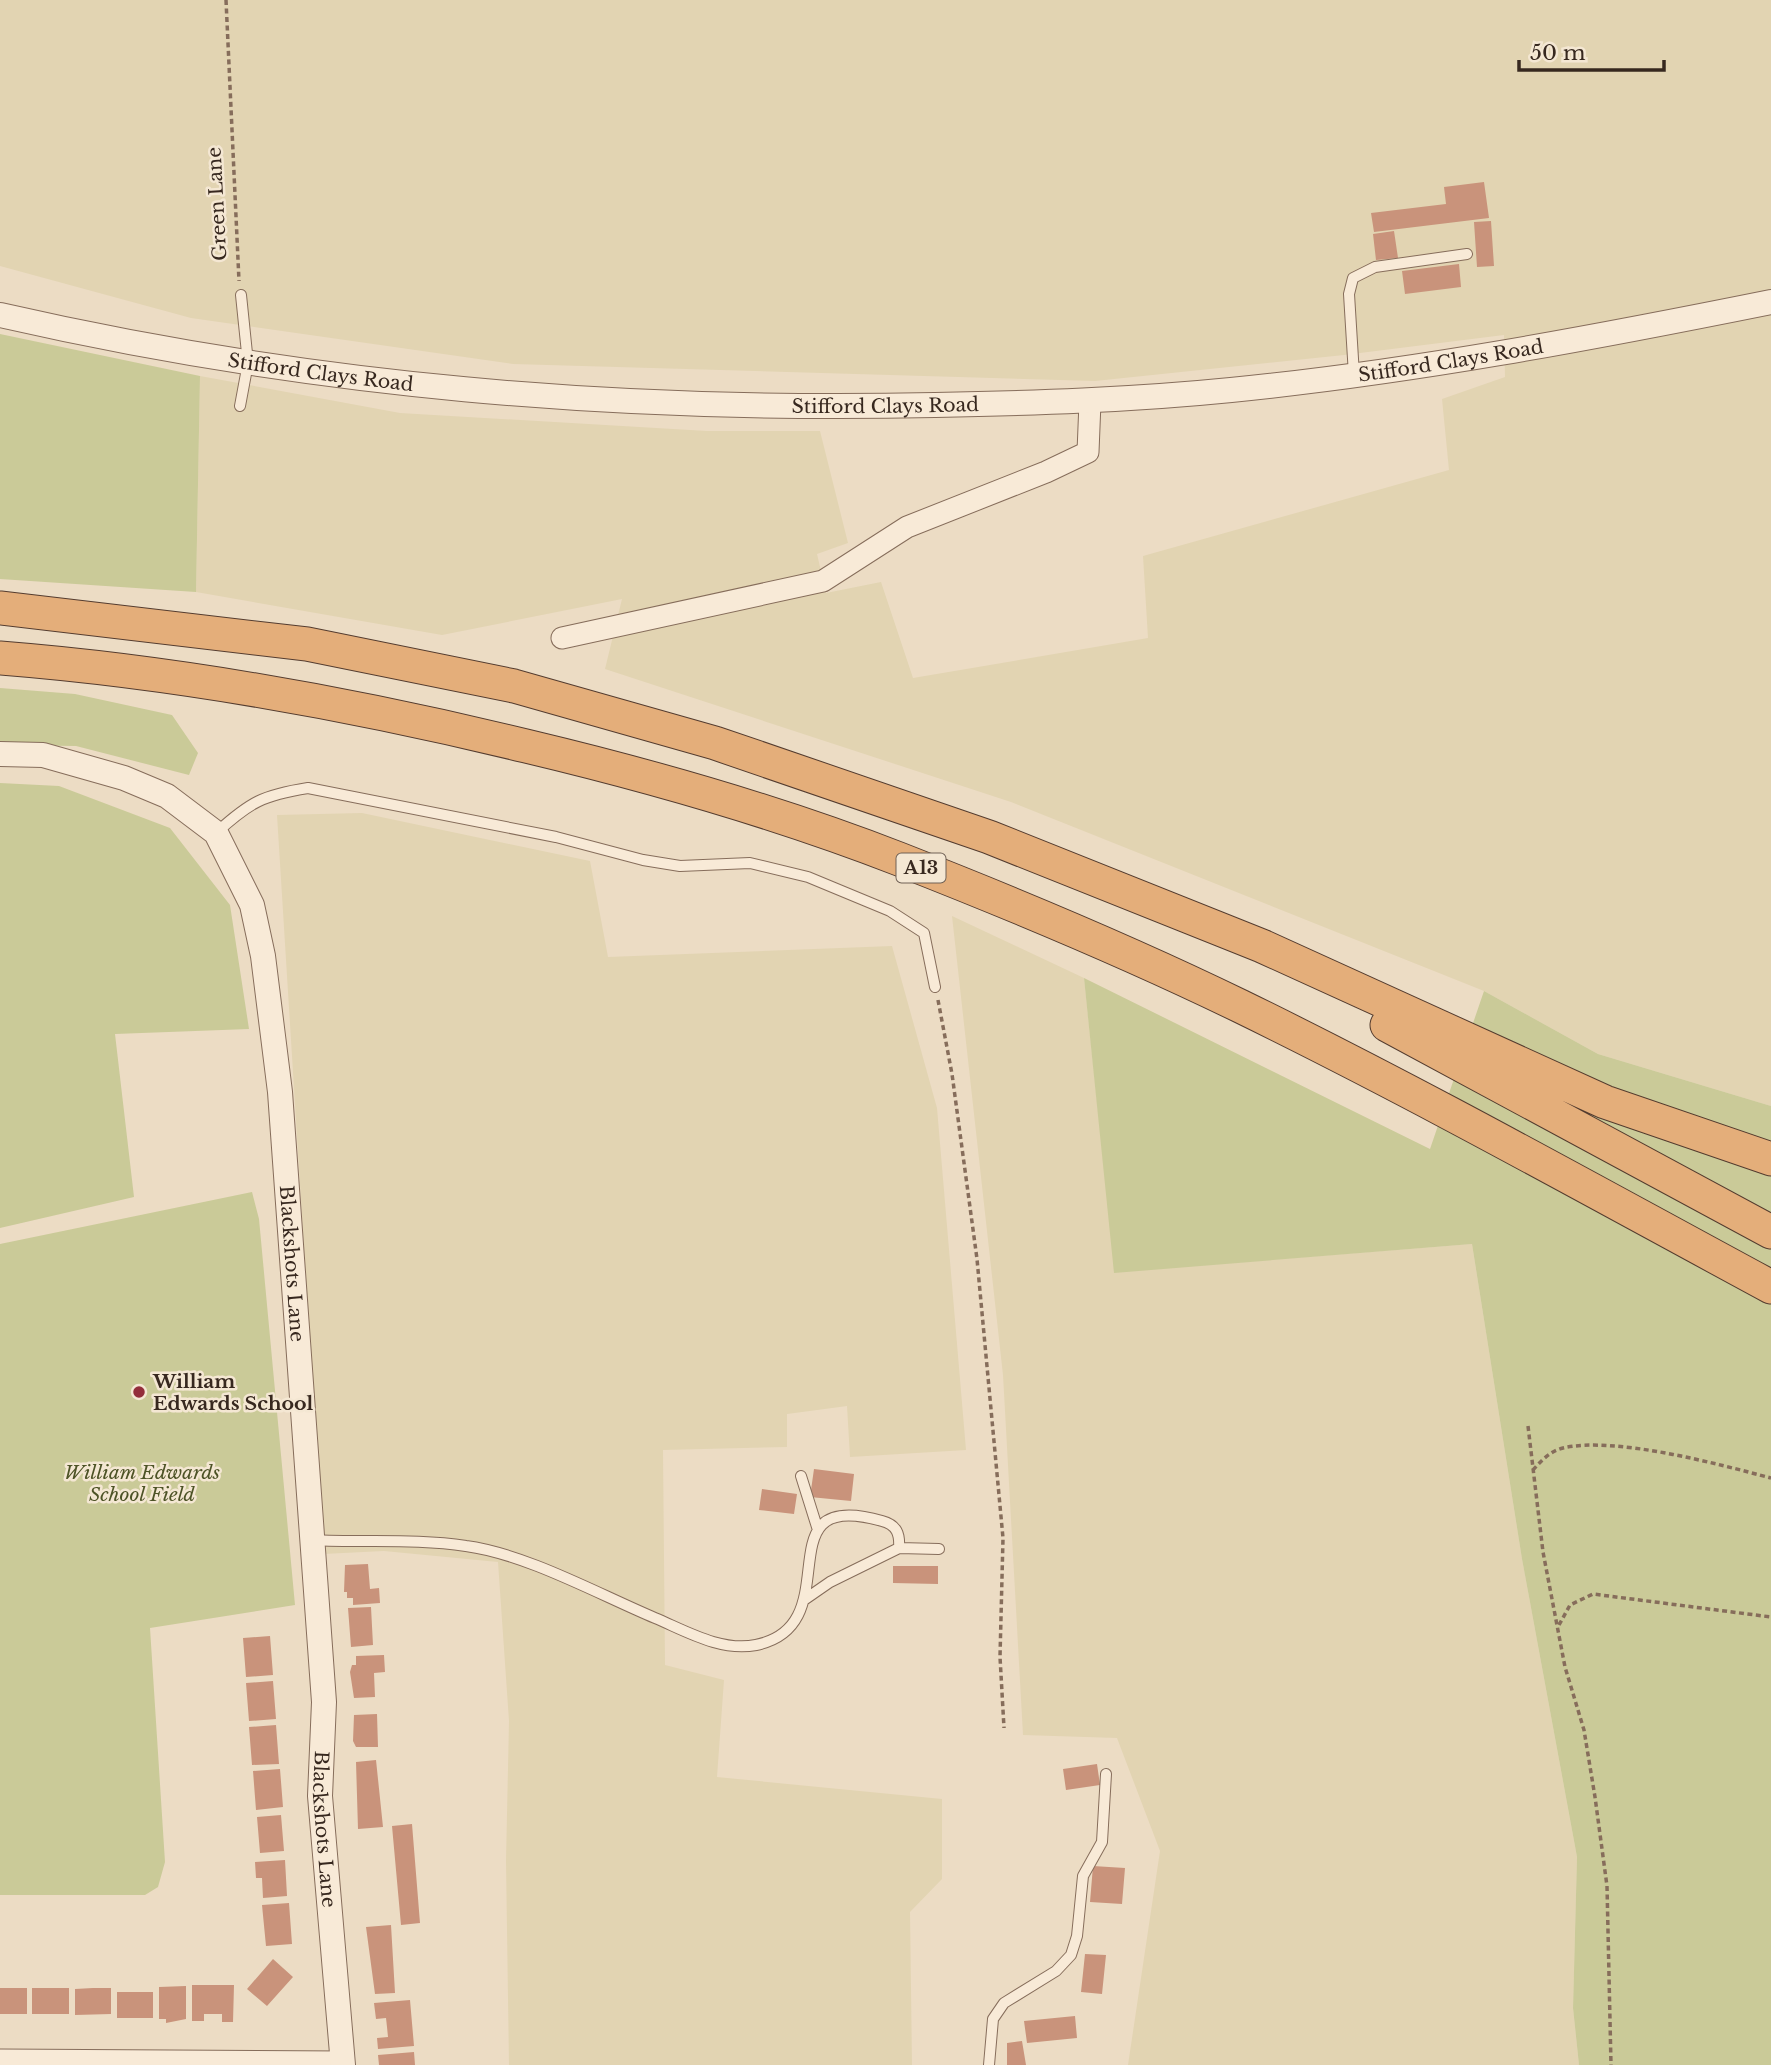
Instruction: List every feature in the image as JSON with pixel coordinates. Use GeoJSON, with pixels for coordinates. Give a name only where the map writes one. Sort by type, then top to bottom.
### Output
{"type":"FeatureCollection","features":[{"type":"Feature","properties":{"kind":"highway"},"geometry":{"type":"LineString","coordinates":[[0,608],[307,644],[514,686],[715,743],[912,809],[1048,861],[1275,951],[1605,1102],[1771,1159]]}},
{"type":"Feature","properties":{"kind":"highway","name":"A13"},"geometry":{"type":"LineString","coordinates":[[0,658],[263,691],[382,712],[600,764],[700,792],[895,857],[1138,959],[1237,1005],[1771,1287]]}},
{"type":"Feature","properties":{"kind":"highway"},"geometry":{"type":"LineString","coordinates":[[1048,861],[1383,1022],[1771,1232]]}},
{"type":"Feature","properties":{"kind":"street","name":"Stifford Clays Road"},"geometry":{"type":"LineString","coordinates":[[0,315],[95,337],[248,363],[415,386],[640,404],[827,408],[1090,402],[1233,390],[1415,367],[1771,302]]}},
{"type":"Feature","properties":{"kind":"street"},"geometry":{"type":"LineString","coordinates":[[562,638],[823,581],[907,527],[1046,472],[1088,452],[1090,402]]}},
{"type":"Feature","properties":{"kind":"street","name":"Blackshots Lane"},"geometry":{"type":"LineString","coordinates":[[0,754],[43,755],[124,778],[167,796],[216,833],[252,905],[263,956],[281,1105],[324,1702],[320,1796],[343,2063]]}},
{"type":"Feature","properties":{"kind":"street"},"geometry":{"type":"LineString","coordinates":[[0,2060],[37,2063],[343,2063]]}},
{"type":"Feature","properties":{"kind":"lane"},"geometry":{"type":"LineString","coordinates":[[1354,375],[1349,294],[1353,278],[1376,267],[1467,254]]}},
{"type":"Feature","properties":{"kind":"lane"},"geometry":{"type":"LineString","coordinates":[[240,406],[248,363],[241,295]]}},
{"type":"Feature","properties":{"kind":"lane"},"geometry":{"type":"LineString","coordinates":[[216,833],[240,811],[268,794],[308,788],[556,837],[643,860],[680,866],[750,863],[808,877],[901,918],[924,933],[935,987]]}},
{"type":"Feature","properties":{"kind":"lane"},"geometry":{"type":"LineString","coordinates":[[311,1540],[411,1540],[469,1546],[516,1559],[727,1646],[745,1647],[771,1640],[792,1623],[804,1600],[817,1527],[801,1476]]}},
{"type":"Feature","properties":{"kind":"lane"},"geometry":{"type":"LineString","coordinates":[[817,1527],[835,1515],[884,1521],[895,1527],[900,1536],[899,1549]]}},
{"type":"Feature","properties":{"kind":"lane"},"geometry":{"type":"LineString","coordinates":[[804,1600],[830,1582],[899,1549],[939,1549]]}},
{"type":"Feature","properties":{"kind":"lane"},"geometry":{"type":"LineString","coordinates":[[989,2065],[993,2020],[1004,2003],[1056,1971],[1071,1955],[1077,1936],[1083,1876],[1102,1842],[1106,1774]]}},
{"type":"Feature","properties":{"kind":"path","name":"Green Lane"},"geometry":{"type":"LineString","coordinates":[[226,0],[241,295]]}},
{"type":"Feature","properties":{"kind":"path"},"geometry":{"type":"LineString","coordinates":[[935,987],[952,1074],[976,1259],[1003,1538],[1000,1657],[1004,1728]]}},
{"type":"Feature","properties":{"kind":"path"},"geometry":{"type":"LineString","coordinates":[[1528,1426],[1543,1552],[1565,1667],[1584,1730],[1606,1886],[1611,2065]]}},
{"type":"Feature","properties":{"kind":"path"},"geometry":{"type":"LineString","coordinates":[[1533,1470],[1546,1456],[1562,1448],[1601,1447],[1656,1452],[1771,1478]]}},
{"type":"Feature","properties":{"kind":"path"},"geometry":{"type":"LineString","coordinates":[[1558,1627],[1570,1605],[1580,1597],[1593,1594],[1771,1616]]}},
{"type":"Feature","properties":{"kind":"shaded area"},"geometry":{"type":"Polygon","coordinates":[[[0,0],[1771,0],[1771,1106],[1598,1054],[1484,991],[1011,802],[605,669],[622,599],[442,635],[196,592],[200,376],[400,413],[707,431],[820,431],[848,543],[817,554],[826,593],[881,582],[913,678],[1148,638],[1143,556],[1449,470],[1442,399],[1505,377],[1504,335],[1095,381],[513,364],[191,318],[0,266],[0,0]]]}},
{"type":"Feature","properties":{"kind":"shaded area"},"geometry":{"type":"Polygon","coordinates":[[[362,813],[590,861],[608,957],[892,946],[937,1108],[966,1450],[850,1457],[847,1406],[787,1414],[787,1447],[663,1450],[665,1665],[724,1680],[717,1777],[942,1799],[942,1879],[910,1912],[912,2065],[509,2065],[506,1861],[509,1721],[498,1562],[384,1551],[323,1554],[277,815],[362,813]]]}},
{"type":"Feature","properties":{"kind":"shaded area"},"geometry":{"type":"Polygon","coordinates":[[[952,916],[1084,978],[1115,1272],[1472,1244],[1522,1559],[1577,1857],[1573,2008],[1579,2065],[1128,2065],[1160,1851],[1117,1738],[1023,1735],[1003,1375],[952,916]]]}},
{"type":"Feature","properties":{"kind":"green space"},"geometry":{"type":"Polygon","coordinates":[[[0,334],[200,376],[196,592],[0,579],[0,334]]]}},
{"type":"Feature","properties":{"kind":"green space"},"geometry":{"type":"Polygon","coordinates":[[[0,688],[75,694],[172,715],[198,753],[189,775],[76,746],[0,745],[0,688]]]}},
{"type":"Feature","properties":{"kind":"green space"},"geometry":{"type":"Polygon","coordinates":[[[0,783],[59,786],[170,828],[230,905],[249,1029],[115,1034],[134,1197],[0,1228],[0,783]]]}},
{"type":"Feature","properties":{"kind":"green space"},"geometry":{"type":"Polygon","coordinates":[[[1084,978],[1430,1149],[1484,991],[1598,1054],[1771,1106],[1771,2065],[1579,2065],[1573,2008],[1577,1857],[1522,1559],[1472,1244],[1114,1273],[1084,978]]]}},
{"type":"Feature","properties":{"kind":"green space","name":"William Edwards School Field"},"geometry":{"type":"Polygon","coordinates":[[[252,1192],[259,1219],[295,1605],[150,1628],[165,1862],[158,1887],[145,1895],[0,1895],[0,1244],[252,1192]]]}},
{"type":"Feature","properties":{"kind":"building"},"geometry":{"type":"Polygon","coordinates":[[[1484,182],[1489,218],[1374,232],[1371,213],[1446,204],[1444,187],[1484,182]]]}},
{"type":"Feature","properties":{"kind":"building"},"geometry":{"type":"Polygon","coordinates":[[[1491,221],[1494,266],[1477,267],[1474,222],[1491,221]]]}},
{"type":"Feature","properties":{"kind":"building"},"geometry":{"type":"Polygon","coordinates":[[[1394,231],[1398,258],[1376,260],[1373,234],[1394,231]]]}},
{"type":"Feature","properties":{"kind":"building"},"geometry":{"type":"Polygon","coordinates":[[[1459,264],[1461,287],[1405,294],[1402,271],[1459,264]]]}},
{"type":"Feature","properties":{"kind":"building"},"geometry":{"type":"Polygon","coordinates":[[[814,1469],[854,1474],[851,1501],[810,1497],[814,1469]]]}},
{"type":"Feature","properties":{"kind":"building"},"geometry":{"type":"Polygon","coordinates":[[[762,1489],[797,1494],[794,1514],[759,1510],[762,1489]]]}},
{"type":"Feature","properties":{"kind":"building"},"geometry":{"type":"Polygon","coordinates":[[[368,1564],[370,1589],[379,1588],[380,1603],[353,1605],[353,1598],[347,1598],[347,1592],[344,1592],[345,1565],[368,1564]]]}},
{"type":"Feature","properties":{"kind":"building"},"geometry":{"type":"Polygon","coordinates":[[[893,1566],[938,1566],[938,1584],[893,1583],[893,1566]]]}},
{"type":"Feature","properties":{"kind":"building"},"geometry":{"type":"Polygon","coordinates":[[[371,1607],[373,1645],[351,1647],[348,1608],[371,1607]]]}},
{"type":"Feature","properties":{"kind":"building"},"geometry":{"type":"Polygon","coordinates":[[[270,1636],[273,1675],[246,1677],[243,1638],[270,1636]]]}},
{"type":"Feature","properties":{"kind":"building"},"geometry":{"type":"Polygon","coordinates":[[[384,1655],[385,1672],[374,1673],[375,1697],[354,1698],[350,1672],[352,1665],[356,1665],[356,1656],[384,1655]]]}},
{"type":"Feature","properties":{"kind":"building"},"geometry":{"type":"Polygon","coordinates":[[[273,1681],[276,1719],[249,1721],[246,1683],[273,1681]]]}},
{"type":"Feature","properties":{"kind":"building"},"geometry":{"type":"Polygon","coordinates":[[[377,1714],[378,1747],[356,1747],[353,1741],[354,1715],[377,1714]]]}},
{"type":"Feature","properties":{"kind":"building"},"geometry":{"type":"Polygon","coordinates":[[[276,1725],[279,1764],[252,1765],[249,1727],[276,1725]]]}},
{"type":"Feature","properties":{"kind":"building"},"geometry":{"type":"Polygon","coordinates":[[[376,1760],[383,1827],[358,1829],[356,1762],[376,1760]]]}},
{"type":"Feature","properties":{"kind":"building"},"geometry":{"type":"Polygon","coordinates":[[[1097,1764],[1100,1785],[1066,1790],[1063,1769],[1097,1764]]]}},
{"type":"Feature","properties":{"kind":"building"},"geometry":{"type":"Polygon","coordinates":[[[280,1769],[283,1807],[256,1810],[253,1771],[280,1769]]]}},
{"type":"Feature","properties":{"kind":"building"},"geometry":{"type":"Polygon","coordinates":[[[281,1815],[284,1851],[260,1853],[257,1817],[281,1815]]]}},
{"type":"Feature","properties":{"kind":"building"},"geometry":{"type":"Polygon","coordinates":[[[412,1824],[420,1923],[401,1925],[392,1826],[412,1824]]]}},
{"type":"Feature","properties":{"kind":"building"},"geometry":{"type":"Polygon","coordinates":[[[285,1860],[287,1896],[263,1898],[262,1878],[256,1878],[255,1862],[285,1860]]]}},
{"type":"Feature","properties":{"kind":"building"},"geometry":{"type":"Polygon","coordinates":[[[1093,1866],[1125,1868],[1122,1904],[1090,1902],[1093,1866]]]}},
{"type":"Feature","properties":{"kind":"building"},"geometry":{"type":"Polygon","coordinates":[[[289,1903],[292,1944],[266,1946],[262,1905],[289,1903]]]}},
{"type":"Feature","properties":{"kind":"building"},"geometry":{"type":"Polygon","coordinates":[[[391,1925],[395,1993],[375,1994],[366,1927],[391,1925]]]}},
{"type":"Feature","properties":{"kind":"building"},"geometry":{"type":"Polygon","coordinates":[[[1085,1954],[1106,1955],[1102,1994],[1081,1992],[1085,1954]]]}},
{"type":"Feature","properties":{"kind":"building"},"geometry":{"type":"Polygon","coordinates":[[[273,1959],[293,1977],[267,2006],[247,1989],[273,1959]]]}},
{"type":"Feature","properties":{"kind":"building"},"geometry":{"type":"Polygon","coordinates":[[[192,1985],[234,1985],[233,2022],[222,2022],[222,2014],[204,2014],[204,2021],[192,2021],[192,1985]]]}},
{"type":"Feature","properties":{"kind":"building"},"geometry":{"type":"Polygon","coordinates":[[[186,1986],[186,2019],[166,2023],[166,2019],[159,2019],[159,1987],[186,1986]]]}},
{"type":"Feature","properties":{"kind":"building"},"geometry":{"type":"Polygon","coordinates":[[[0,1988],[27,1988],[27,2014],[0,2014],[0,1988]]]}},
{"type":"Feature","properties":{"kind":"building"},"geometry":{"type":"Polygon","coordinates":[[[32,1988],[69,1988],[69,2014],[32,2014],[32,1988]]]}},
{"type":"Feature","properties":{"kind":"building"},"geometry":{"type":"Polygon","coordinates":[[[111,1988],[111,2014],[75,2015],[75,1989],[111,1988]]]}},
{"type":"Feature","properties":{"kind":"building"},"geometry":{"type":"Polygon","coordinates":[[[117,1992],[153,1992],[153,2018],[117,2018],[117,1992]]]}},
{"type":"Feature","properties":{"kind":"building"},"geometry":{"type":"Polygon","coordinates":[[[410,2000],[414,2046],[378,2049],[377,2038],[388,2037],[386,2018],[376,2019],[374,2003],[410,2000]]]}},
{"type":"Feature","properties":{"kind":"building"},"geometry":{"type":"Polygon","coordinates":[[[1075,2016],[1077,2038],[1027,2043],[1024,2021],[1075,2016]]]}},
{"type":"Feature","properties":{"kind":"building"},"geometry":{"type":"Polygon","coordinates":[[[1022,2041],[1026,2065],[1007,2065],[1007,2043],[1022,2041]]]}},
{"type":"Feature","properties":{"kind":"building"},"geometry":{"type":"Polygon","coordinates":[[[414,2052],[415,2065],[379,2065],[378,2055],[414,2052]]]}},
{"type":"Feature","properties":{"kind":"place","name":"William Edwards School"},"geometry":{"type":"Point","coordinates":[139,1392]}}]}
